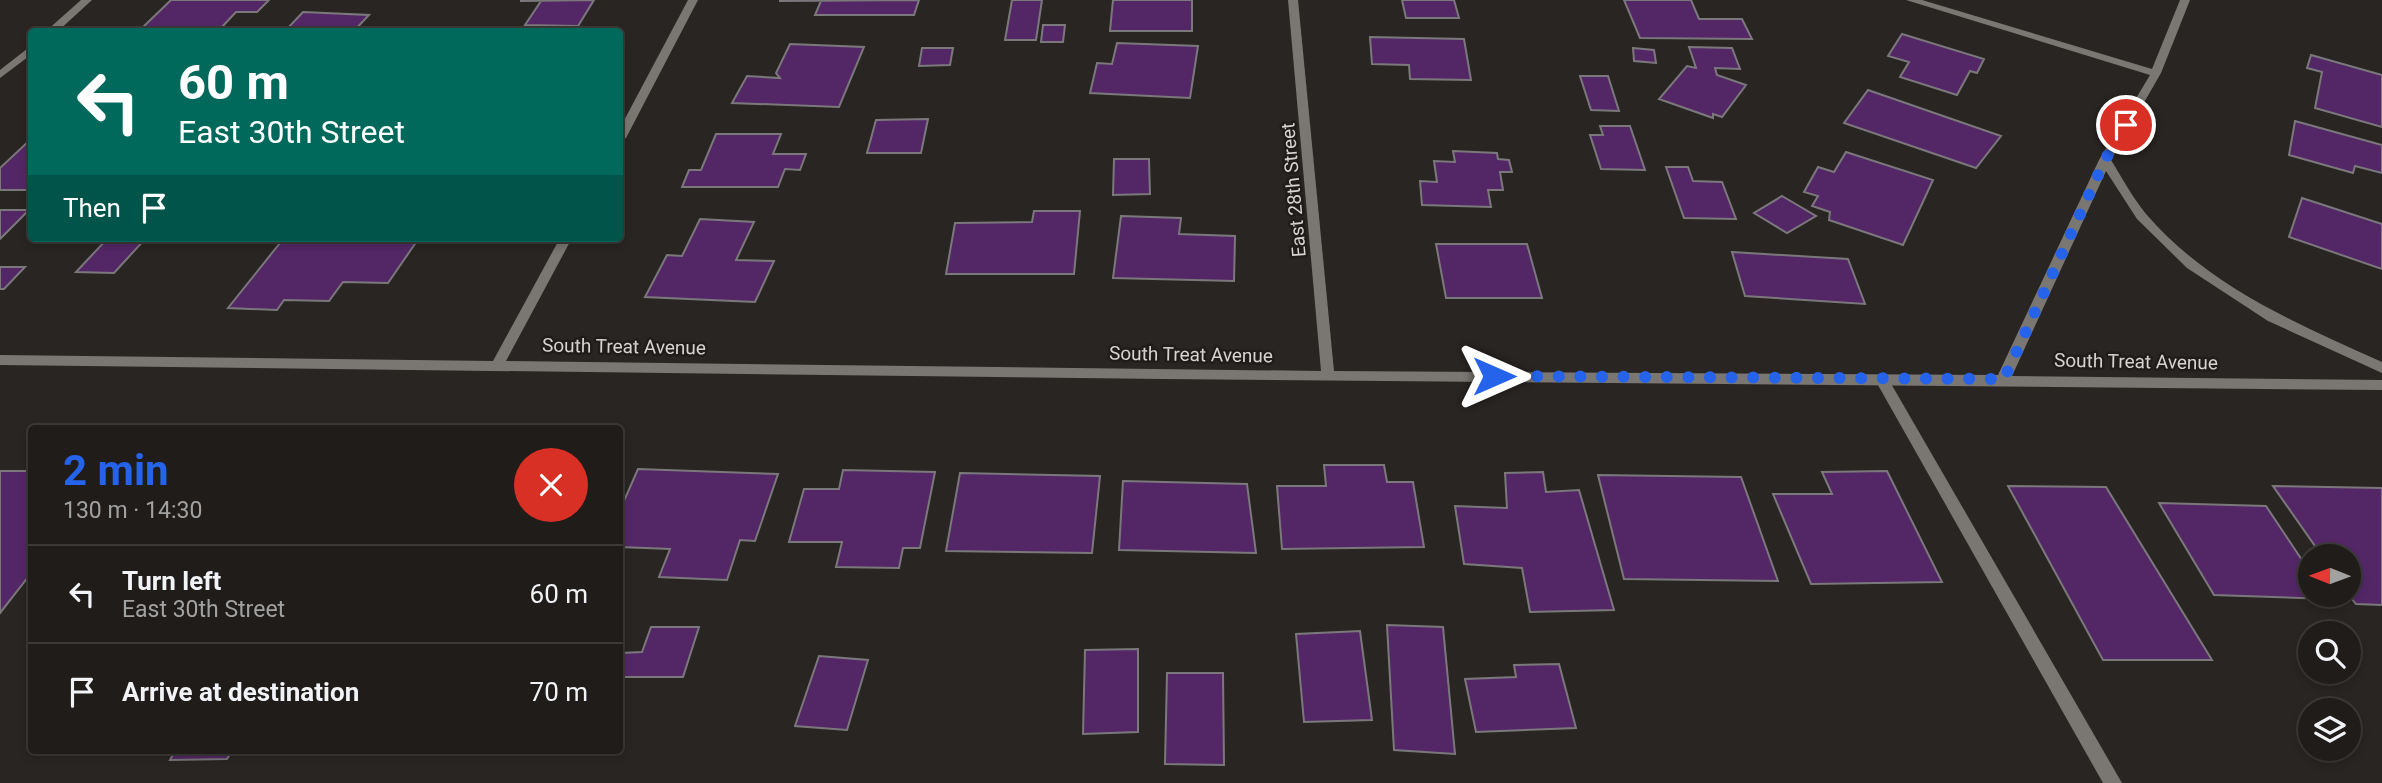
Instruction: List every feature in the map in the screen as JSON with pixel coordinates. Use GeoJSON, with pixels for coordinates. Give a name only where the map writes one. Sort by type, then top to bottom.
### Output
{"type":"FeatureCollection","features":[{"type":"Feature","properties":{"kind":"street"},"geometry":{"type":"LineString","coordinates":[[55,28],[87,0]]}},
{"type":"Feature","properties":{"kind":"street"},"geometry":{"type":"LineString","coordinates":[[623,132],[693,0]]}},
{"type":"Feature","properties":{"kind":"street","name":"East 28th Street"},"geometry":{"type":"LineString","coordinates":[[1293,0],[1328,376]]}},
{"type":"Feature","properties":{"kind":"street"},"geometry":{"type":"LineString","coordinates":[[1911,0],[2156,73]]}},
{"type":"Feature","properties":{"kind":"street"},"geometry":{"type":"LineString","coordinates":[[2004,379],[2105,160],[2156,73],[2185,0]]}},
{"type":"Feature","properties":{"kind":"street"},"geometry":{"type":"LineString","coordinates":[[0,75],[28,51]]}},
{"type":"Feature","properties":{"kind":"street"},"geometry":{"type":"LineString","coordinates":[[2105,160],[2141,216],[2191,265],[2273,318],[2382,368]]}},
{"type":"Feature","properties":{"kind":"street"},"geometry":{"type":"LineString","coordinates":[[498,364],[564,242]]}},
{"type":"Feature","properties":{"kind":"street","name":"South Treat Avenue"},"geometry":{"type":"LineString","coordinates":[[0,360],[1328,376],[1881,378],[2382,384]]}},
{"type":"Feature","properties":{"kind":"street"},"geometry":{"type":"LineString","coordinates":[[1881,378],[2113,783]]}},
{"type":"Feature","properties":{"kind":"building"},"geometry":{"type":"Polygon","coordinates":[[[171,0],[269,0],[257,12],[236,12],[221,28],[142,28],[171,0]]]}},
{"type":"Feature","properties":{"kind":"building"},"geometry":{"type":"Polygon","coordinates":[[[594,0],[578,26],[525,25],[541,1],[520,1],[594,0]]]}},
{"type":"Feature","properties":{"kind":"building"},"geometry":{"type":"Polygon","coordinates":[[[919,0],[914,15],[815,15],[821,1],[779,1],[919,0]]]}},
{"type":"Feature","properties":{"kind":"building"},"geometry":{"type":"Polygon","coordinates":[[[1012,0],[1042,0],[1036,40],[1005,40],[1012,0]]]}},
{"type":"Feature","properties":{"kind":"building"},"geometry":{"type":"Polygon","coordinates":[[[1113,0],[1192,0],[1192,31],[1110,31],[1113,0]]]}},
{"type":"Feature","properties":{"kind":"building"},"geometry":{"type":"Polygon","coordinates":[[[1402,0],[1454,0],[1459,18],[1406,18],[1402,0]]]}},
{"type":"Feature","properties":{"kind":"building"},"geometry":{"type":"Polygon","coordinates":[[[1624,0],[1691,0],[1699,19],[1742,19],[1752,39],[1640,38],[1624,0]]]}},
{"type":"Feature","properties":{"kind":"building"},"geometry":{"type":"Polygon","coordinates":[[[303,12],[369,15],[357,28],[288,28],[303,12]]]}},
{"type":"Feature","properties":{"kind":"building"},"geometry":{"type":"Polygon","coordinates":[[[1043,25],[1065,25],[1063,42],[1041,42],[1043,25]]]}},
{"type":"Feature","properties":{"kind":"building"},"geometry":{"type":"Polygon","coordinates":[[[1902,34],[1984,59],[1977,73],[1970,71],[1957,95],[1900,77],[1909,62],[1888,56],[1902,34]]]}},
{"type":"Feature","properties":{"kind":"building"},"geometry":{"type":"Polygon","coordinates":[[[1370,37],[1464,39],[1471,80],[1410,79],[1409,65],[1372,64],[1370,37]]]}},
{"type":"Feature","properties":{"kind":"building"},"geometry":{"type":"Polygon","coordinates":[[[1117,43],[1198,46],[1190,98],[1090,93],[1097,63],[1112,64],[1117,43]]]}},
{"type":"Feature","properties":{"kind":"building"},"geometry":{"type":"Polygon","coordinates":[[[790,44],[864,47],[839,107],[732,103],[747,76],[780,78],[776,73],[790,44]]]}},
{"type":"Feature","properties":{"kind":"building"},"geometry":{"type":"Polygon","coordinates":[[[1689,47],[1732,48],[1740,69],[1715,68],[1717,75],[1746,85],[1722,117],[1713,114],[1713,118],[1659,99],[1687,66],[1696,68],[1689,47]]]}},
{"type":"Feature","properties":{"kind":"building"},"geometry":{"type":"Polygon","coordinates":[[[922,48],[953,48],[950,65],[919,66],[922,48]]]}},
{"type":"Feature","properties":{"kind":"building"},"geometry":{"type":"Polygon","coordinates":[[[1633,48],[1654,50],[1656,63],[1634,61],[1633,48]]]}},
{"type":"Feature","properties":{"kind":"building"},"geometry":{"type":"Polygon","coordinates":[[[2311,55],[2382,75],[2382,127],[2315,108],[2322,72],[2307,68],[2311,55]]]}},
{"type":"Feature","properties":{"kind":"building"},"geometry":{"type":"Polygon","coordinates":[[[1580,76],[1608,76],[1619,111],[1591,110],[1580,76]]]}},
{"type":"Feature","properties":{"kind":"building"},"geometry":{"type":"Polygon","coordinates":[[[1868,90],[2001,136],[1976,168],[1844,123],[1868,90]]]}},
{"type":"Feature","properties":{"kind":"building"},"geometry":{"type":"Polygon","coordinates":[[[928,119],[921,153],[867,153],[876,120],[928,119]]]}},
{"type":"Feature","properties":{"kind":"building"},"geometry":{"type":"Polygon","coordinates":[[[2295,121],[2382,145],[2382,173],[2355,166],[2353,173],[2289,155],[2295,121]]]}},
{"type":"Feature","properties":{"kind":"building"},"geometry":{"type":"Polygon","coordinates":[[[1600,126],[1630,126],[1645,170],[1601,169],[1590,135],[1603,135],[1600,126]]]}},
{"type":"Feature","properties":{"kind":"building"},"geometry":{"type":"Polygon","coordinates":[[[716,134],[781,134],[773,154],[806,154],[800,170],[785,169],[778,187],[682,187],[689,170],[701,170],[716,134]]]}},
{"type":"Feature","properties":{"kind":"building"},"geometry":{"type":"Polygon","coordinates":[[[28,142],[28,190],[0,190],[0,168],[28,142]]]}},
{"type":"Feature","properties":{"kind":"building"},"geometry":{"type":"Polygon","coordinates":[[[1453,151],[1497,153],[1498,159],[1509,160],[1512,172],[1500,172],[1503,190],[1488,190],[1491,207],[1422,205],[1420,181],[1437,182],[1434,161],[1455,162],[1453,151]]]}},
{"type":"Feature","properties":{"kind":"building"},"geometry":{"type":"Polygon","coordinates":[[[1846,152],[1933,180],[1903,245],[1829,220],[1830,212],[1812,206],[1818,196],[1804,192],[1818,167],[1834,172],[1846,152]]]}},
{"type":"Feature","properties":{"kind":"building"},"geometry":{"type":"Polygon","coordinates":[[[1114,159],[1149,159],[1150,194],[1113,195],[1114,159]]]}},
{"type":"Feature","properties":{"kind":"building"},"geometry":{"type":"Polygon","coordinates":[[[1666,167],[1688,167],[1693,181],[1722,182],[1736,219],[1684,218],[1666,167]]]}},
{"type":"Feature","properties":{"kind":"building"},"geometry":{"type":"Polygon","coordinates":[[[1782,196],[1816,216],[1787,233],[1754,213],[1782,196]]]}},
{"type":"Feature","properties":{"kind":"building"},"geometry":{"type":"Polygon","coordinates":[[[2302,198],[2382,224],[2382,269],[2289,237],[2302,198]]]}},
{"type":"Feature","properties":{"kind":"building"},"geometry":{"type":"Polygon","coordinates":[[[0,210],[28,210],[28,211],[0,239],[0,210]]]}},
{"type":"Feature","properties":{"kind":"building"},"geometry":{"type":"Polygon","coordinates":[[[1034,211],[1080,211],[1074,274],[946,274],[955,223],[1032,222],[1034,211]]]}},
{"type":"Feature","properties":{"kind":"building"},"geometry":{"type":"Polygon","coordinates":[[[1121,216],[1181,218],[1179,234],[1235,236],[1234,281],[1113,278],[1121,216]]]}},
{"type":"Feature","properties":{"kind":"building"},"geometry":{"type":"Polygon","coordinates":[[[700,219],[754,222],[736,260],[774,261],[755,302],[645,297],[667,255],[682,256],[700,219]]]}},
{"type":"Feature","properties":{"kind":"building"},"geometry":{"type":"Polygon","coordinates":[[[104,242],[142,242],[114,273],[76,272],[104,242]]]}},
{"type":"Feature","properties":{"kind":"building"},"geometry":{"type":"Polygon","coordinates":[[[281,242],[416,242],[388,283],[343,282],[329,301],[284,300],[277,310],[228,308],[281,242]]]}},
{"type":"Feature","properties":{"kind":"building"},"geometry":{"type":"Polygon","coordinates":[[[1436,244],[1527,244],[1542,298],[1446,298],[1436,244]]]}},
{"type":"Feature","properties":{"kind":"building"},"geometry":{"type":"Polygon","coordinates":[[[1732,252],[1848,259],[1865,304],[1745,296],[1732,252]]]}},
{"type":"Feature","properties":{"kind":"building"},"geometry":{"type":"Polygon","coordinates":[[[0,267],[25,267],[4,289],[0,289],[0,267]]]}},
{"type":"Feature","properties":{"kind":"building"},"geometry":{"type":"Polygon","coordinates":[[[1324,465],[1384,465],[1387,482],[1413,482],[1424,547],[1282,549],[1277,486],[1326,486],[1324,465]]]}},
{"type":"Feature","properties":{"kind":"building"},"geometry":{"type":"Polygon","coordinates":[[[638,469],[778,474],[755,541],[740,540],[727,580],[659,577],[670,549],[623,547],[623,503],[638,469]]]}},
{"type":"Feature","properties":{"kind":"building"},"geometry":{"type":"Polygon","coordinates":[[[843,470],[935,472],[920,548],[903,548],[899,568],[836,567],[842,542],[789,542],[804,489],[839,489],[843,470]]]}},
{"type":"Feature","properties":{"kind":"building"},"geometry":{"type":"Polygon","coordinates":[[[0,471],[28,471],[28,577],[0,613],[0,471]]]}},
{"type":"Feature","properties":{"kind":"building"},"geometry":{"type":"Polygon","coordinates":[[[1887,471],[1942,582],[1811,584],[1773,494],[1832,494],[1822,472],[1887,471]]]}},
{"type":"Feature","properties":{"kind":"building"},"geometry":{"type":"Polygon","coordinates":[[[1543,472],[1546,492],[1579,490],[1614,610],[1530,612],[1522,568],[1464,564],[1455,506],[1507,508],[1505,473],[1543,472]]]}},
{"type":"Feature","properties":{"kind":"building"},"geometry":{"type":"Polygon","coordinates":[[[960,473],[1100,476],[1092,553],[946,551],[960,473]]]}},
{"type":"Feature","properties":{"kind":"building"},"geometry":{"type":"Polygon","coordinates":[[[1598,475],[1741,477],[1778,581],[1624,579],[1598,475]]]}},
{"type":"Feature","properties":{"kind":"building"},"geometry":{"type":"Polygon","coordinates":[[[1123,481],[1247,484],[1256,553],[1119,550],[1123,481]]]}},
{"type":"Feature","properties":{"kind":"building"},"geometry":{"type":"Polygon","coordinates":[[[2008,486],[2106,487],[2212,660],[2103,660],[2008,486]]]}},
{"type":"Feature","properties":{"kind":"building"},"geometry":{"type":"Polygon","coordinates":[[[2273,486],[2382,488],[2382,605],[2361,604],[2361,544],[2314,544],[2273,486]]]}},
{"type":"Feature","properties":{"kind":"building"},"geometry":{"type":"Polygon","coordinates":[[[2159,503],[2266,506],[2298,554],[2298,598],[2214,595],[2159,503]]]}},
{"type":"Feature","properties":{"kind":"building"},"geometry":{"type":"Polygon","coordinates":[[[1387,625],[1443,627],[1455,754],[1394,750],[1387,625]]]}},
{"type":"Feature","properties":{"kind":"building"},"geometry":{"type":"Polygon","coordinates":[[[651,627],[699,627],[683,677],[623,677],[623,653],[642,652],[651,627]]]}},
{"type":"Feature","properties":{"kind":"building"},"geometry":{"type":"Polygon","coordinates":[[[1360,631],[1372,720],[1304,722],[1296,634],[1360,631]]]}},
{"type":"Feature","properties":{"kind":"building"},"geometry":{"type":"Polygon","coordinates":[[[1138,649],[1138,732],[1083,734],[1085,650],[1138,649]]]}},
{"type":"Feature","properties":{"kind":"building"},"geometry":{"type":"Polygon","coordinates":[[[819,656],[868,660],[847,730],[795,726],[819,656]]]}},
{"type":"Feature","properties":{"kind":"building"},"geometry":{"type":"Polygon","coordinates":[[[1559,664],[1576,728],[1476,732],[1465,679],[1516,677],[1514,665],[1559,664]]]}},
{"type":"Feature","properties":{"kind":"building"},"geometry":{"type":"Polygon","coordinates":[[[1167,673],[1223,673],[1224,765],[1165,764],[1167,673]]]}},
{"type":"Feature","properties":{"kind":"building"},"geometry":{"type":"Polygon","coordinates":[[[173,754],[230,754],[227,759],[170,760],[173,754]]]}},
{"type":"Feature","properties":{"kind":"route"},"geometry":{"type":"LineString","coordinates":[[1494,376],[2004,379],[2105,160],[2126,125]]}}]}
